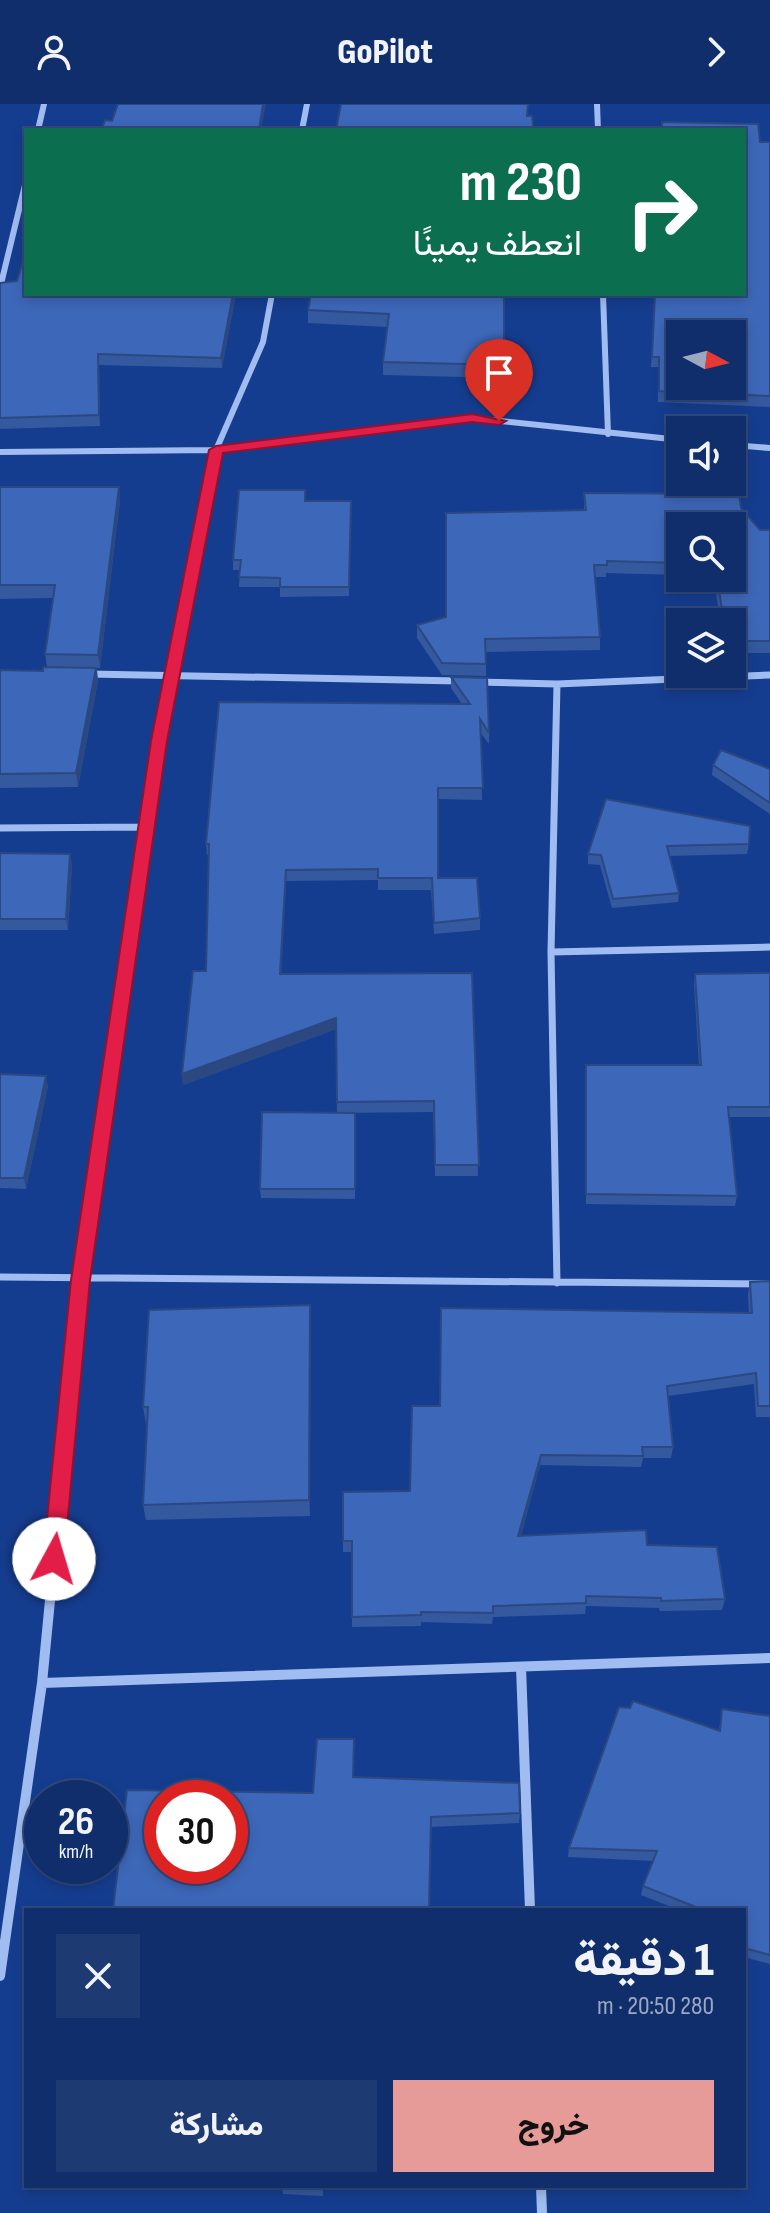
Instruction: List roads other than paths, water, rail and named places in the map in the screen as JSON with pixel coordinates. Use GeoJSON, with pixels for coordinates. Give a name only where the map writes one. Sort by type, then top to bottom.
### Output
{"type":"FeatureCollection","features":[{"type":"Feature","properties":{"kind":"street"},"geometry":{"type":"LineString","coordinates":[[38,128],[44,104]]}},
{"type":"Feature","properties":{"kind":"street"},"geometry":{"type":"LineString","coordinates":[[302,128],[307,104]]}},
{"type":"Feature","properties":{"kind":"street"},"geometry":{"type":"LineString","coordinates":[[597,104],[598,128]]}},
{"type":"Feature","properties":{"kind":"street"},"geometry":{"type":"LineString","coordinates":[[0,288],[24,189]]}},
{"type":"Feature","properties":{"kind":"street"},"geometry":{"type":"LineString","coordinates":[[0,1976],[42,1683],[81,1280],[159,741],[216,450],[263,342],[272,296]]}},
{"type":"Feature","properties":{"kind":"street"},"geometry":{"type":"LineString","coordinates":[[603,296],[608,434]]}},
{"type":"Feature","properties":{"kind":"street"},"geometry":{"type":"LineString","coordinates":[[0,452],[216,450],[472,418],[666,439]]}},
{"type":"Feature","properties":{"kind":"street"},"geometry":{"type":"LineString","coordinates":[[746,446],[770,448]]}},
{"type":"Feature","properties":{"kind":"street"},"geometry":{"type":"LineString","coordinates":[[79,674],[557,684],[770,675]]}},
{"type":"Feature","properties":{"kind":"street"},"geometry":{"type":"LineString","coordinates":[[557,684],[551,952],[557,1283]]}},
{"type":"Feature","properties":{"kind":"street"},"geometry":{"type":"LineString","coordinates":[[0,828],[148,827]]}},
{"type":"Feature","properties":{"kind":"street"},"geometry":{"type":"LineString","coordinates":[[551,952],[770,947]]}},
{"type":"Feature","properties":{"kind":"street"},"geometry":{"type":"LineString","coordinates":[[0,1277],[770,1284]]}},
{"type":"Feature","properties":{"kind":"street"},"geometry":{"type":"LineString","coordinates":[[42,1683],[770,1658]]}},
{"type":"Feature","properties":{"kind":"street"},"geometry":{"type":"LineString","coordinates":[[521,1667],[530,1908]]}},
{"type":"Feature","properties":{"kind":"street"},"geometry":{"type":"LineString","coordinates":[[541,2188],[542,2213]]}}]}
